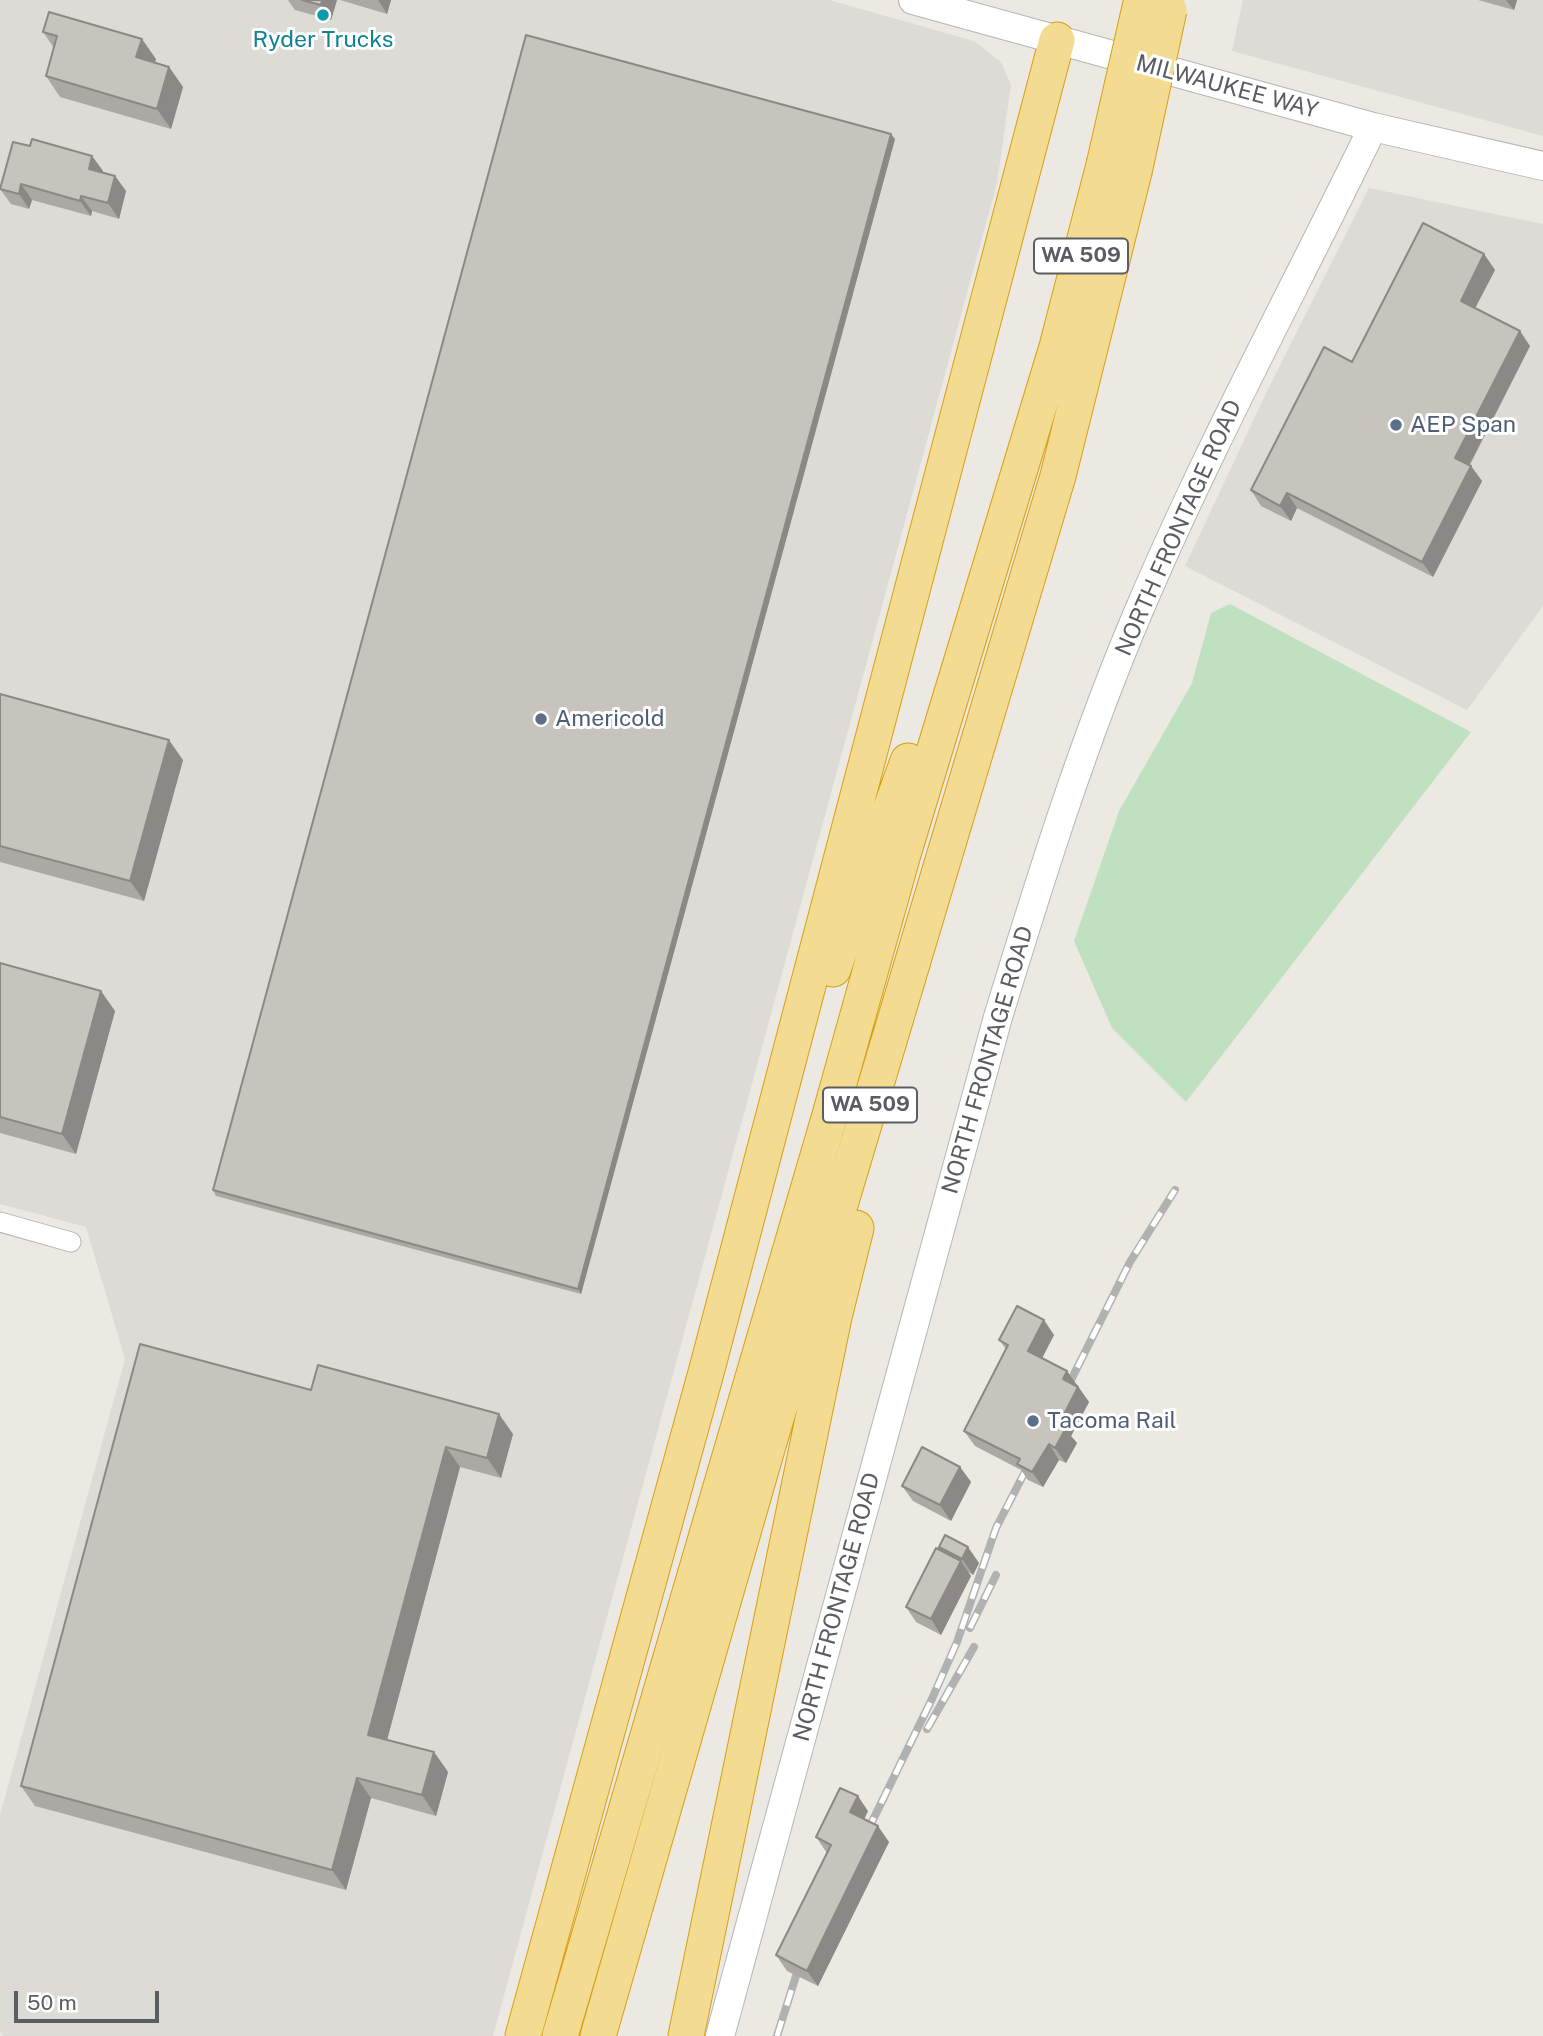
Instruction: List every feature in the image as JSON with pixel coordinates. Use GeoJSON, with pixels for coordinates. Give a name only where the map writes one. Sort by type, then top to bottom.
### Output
{"type":"FeatureCollection","features":[{"type":"Feature","properties":{"kind":"highway","name":"WA 509"},"geometry":{"type":"LineString","coordinates":[[598,2036],[777,1416],[1058,476],[1119,169],[1156,3]]}},
{"type":"Feature","properties":{"kind":"highway"},"geometry":{"type":"LineString","coordinates":[[523,2036],[707,1369],[1057,40]]}},
{"type":"Feature","properties":{"kind":"highway","name":"WA 509"},"geometry":{"type":"LineString","coordinates":[[560,2036],[830,1115],[902,854],[1057,347],[1119,169]]}},
{"type":"Feature","properties":{"kind":"highway"},"geometry":{"type":"LineString","coordinates":[[707,1369],[820,1005],[1057,347]]}},
{"type":"Feature","properties":{"kind":"highway"},"geometry":{"type":"LineString","coordinates":[[686,2036],[834,1317],[969,770]]}},
{"type":"Feature","properties":{"kind":"street","name":"MILWAUKEE WAY"},"geometry":{"type":"LineString","coordinates":[[913,0],[1373,127],[1543,166]]}},
{"type":"Feature","properties":{"kind":"street","name":"NORTH FRONTAGE ROAD"},"geometry":{"type":"LineString","coordinates":[[720,2036],[991,1044],[1040,881],[1139,610],[1252,367],[1373,127]]}},
{"type":"Feature","properties":{"kind":"street"},"geometry":{"type":"LineString","coordinates":[[0,1222],[71,1242]]}},
{"type":"Feature","properties":{"kind":"shaded area"},"geometry":{"type":"Polygon","coordinates":[[[0,0],[829,0],[974,41],[1001,62],[1011,85],[997,183],[493,2036],[3,2036],[0,2031],[0,1815],[125,1359],[86,1227],[0,1204],[0,0]]]}},
{"type":"Feature","properties":{"kind":"shaded area"},"geometry":{"type":"Polygon","coordinates":[[[1243,0],[1543,0],[1543,136],[1232,51],[1243,0]]]}},
{"type":"Feature","properties":{"kind":"shaded area"},"geometry":{"type":"Polygon","coordinates":[[[1369,188],[1543,224],[1543,606],[1467,710],[1185,566],[1268,389],[1369,188]]]}},
{"type":"Feature","properties":{"kind":"green space"},"geometry":{"type":"Polygon","coordinates":[[[1230,604],[1471,732],[1186,1102],[1112,1028],[1074,941],[1119,811],[1192,683],[1211,613],[1230,604]]]}},
{"type":"Feature","properties":{"kind":"building"},"geometry":{"type":"Polygon","coordinates":[[[302,0],[322,0],[321,5],[302,0]]]}},
{"type":"Feature","properties":{"kind":"building"},"geometry":{"type":"Polygon","coordinates":[[[49,12],[142,39],[136,57],[169,67],[157,109],[46,76],[57,36],[43,32],[49,12]]]}},
{"type":"Feature","properties":{"kind":"building","name":"Americold"},"geometry":{"type":"Polygon","coordinates":[[[526,35],[891,134],[578,1289],[213,1190],[526,35]]]}},
{"type":"Feature","properties":{"kind":"building"},"geometry":{"type":"Polygon","coordinates":[[[32,139],[92,156],[89,169],[115,176],[108,203],[81,196],[80,201],[21,184],[19,194],[0,189],[13,142],[30,146],[32,139]]]}},
{"type":"Feature","properties":{"kind":"building","name":"AEP Span"},"geometry":{"type":"Polygon","coordinates":[[[1423,223],[1484,254],[1461,301],[1520,331],[1455,458],[1471,466],[1422,562],[1287,493],[1280,506],[1251,490],[1324,347],[1352,362],[1423,223]]]}},
{"type":"Feature","properties":{"kind":"building"},"geometry":{"type":"Polygon","coordinates":[[[0,694],[169,740],[130,881],[0,846],[0,694]]]}},
{"type":"Feature","properties":{"kind":"building"},"geometry":{"type":"Polygon","coordinates":[[[0,963],[101,991],[62,1134],[0,1117],[0,963]]]}},
{"type":"Feature","properties":{"kind":"building","name":"Tacoma Rail"},"geometry":{"type":"Polygon","coordinates":[[[1017,1306],[1044,1320],[1028,1351],[1067,1371],[1063,1379],[1078,1387],[1059,1424],[1066,1428],[1055,1448],[1049,1444],[1032,1472],[1017,1464],[1020,1459],[964,1431],[1008,1345],[999,1340],[1017,1306]]]}},
{"type":"Feature","properties":{"kind":"building"},"geometry":{"type":"Polygon","coordinates":[[[140,1344],[311,1390],[318,1365],[499,1414],[487,1458],[446,1447],[368,1735],[434,1752],[422,1795],[357,1778],[332,1870],[21,1786],[140,1344]]]}},
{"type":"Feature","properties":{"kind":"building"},"geometry":{"type":"Polygon","coordinates":[[[922,1447],[960,1467],[940,1505],[902,1486],[922,1447]]]}},
{"type":"Feature","properties":{"kind":"building"},"geometry":{"type":"Polygon","coordinates":[[[945,1535],[968,1547],[962,1559],[939,1547],[945,1535]]]}},
{"type":"Feature","properties":{"kind":"building"},"geometry":{"type":"Polygon","coordinates":[[[936,1548],[961,1561],[931,1619],[906,1607],[936,1548]]]}},
{"type":"Feature","properties":{"kind":"building"},"geometry":{"type":"Polygon","coordinates":[[[840,1788],[858,1796],[850,1812],[878,1826],[807,1971],[776,1955],[831,1845],[816,1837],[840,1788]]]}},
{"type":"Feature","properties":{"kind":"railway"},"geometry":{"type":"LineString","coordinates":[[1063,1396],[1130,1262],[1175,1190]]}},
{"type":"Feature","properties":{"kind":"railway"},"geometry":{"type":"LineString","coordinates":[[867,1832],[931,1701],[957,1642],[996,1528],[1032,1458]]}},
{"type":"Feature","properties":{"kind":"railway"},"geometry":{"type":"LineString","coordinates":[[970,1628],[996,1575]]}},
{"type":"Feature","properties":{"kind":"railway"},"geometry":{"type":"LineString","coordinates":[[927,1729],[974,1647]]}},
{"type":"Feature","properties":{"kind":"railway"},"geometry":{"type":"LineString","coordinates":[[777,2036],[796,1976]]}},
{"type":"Feature","properties":{"kind":"place","name":"Ryder Trucks"},"geometry":{"type":"Point","coordinates":[323,15]}},
{"type":"Feature","properties":{"kind":"place","name":"AEP Span"},"geometry":{"type":"Point","coordinates":[1396,425]}},
{"type":"Feature","properties":{"kind":"place","name":"Americold"},"geometry":{"type":"Point","coordinates":[541,719]}},
{"type":"Feature","properties":{"kind":"place","name":"Tacoma Rail"},"geometry":{"type":"Point","coordinates":[1033,1421]}}]}
